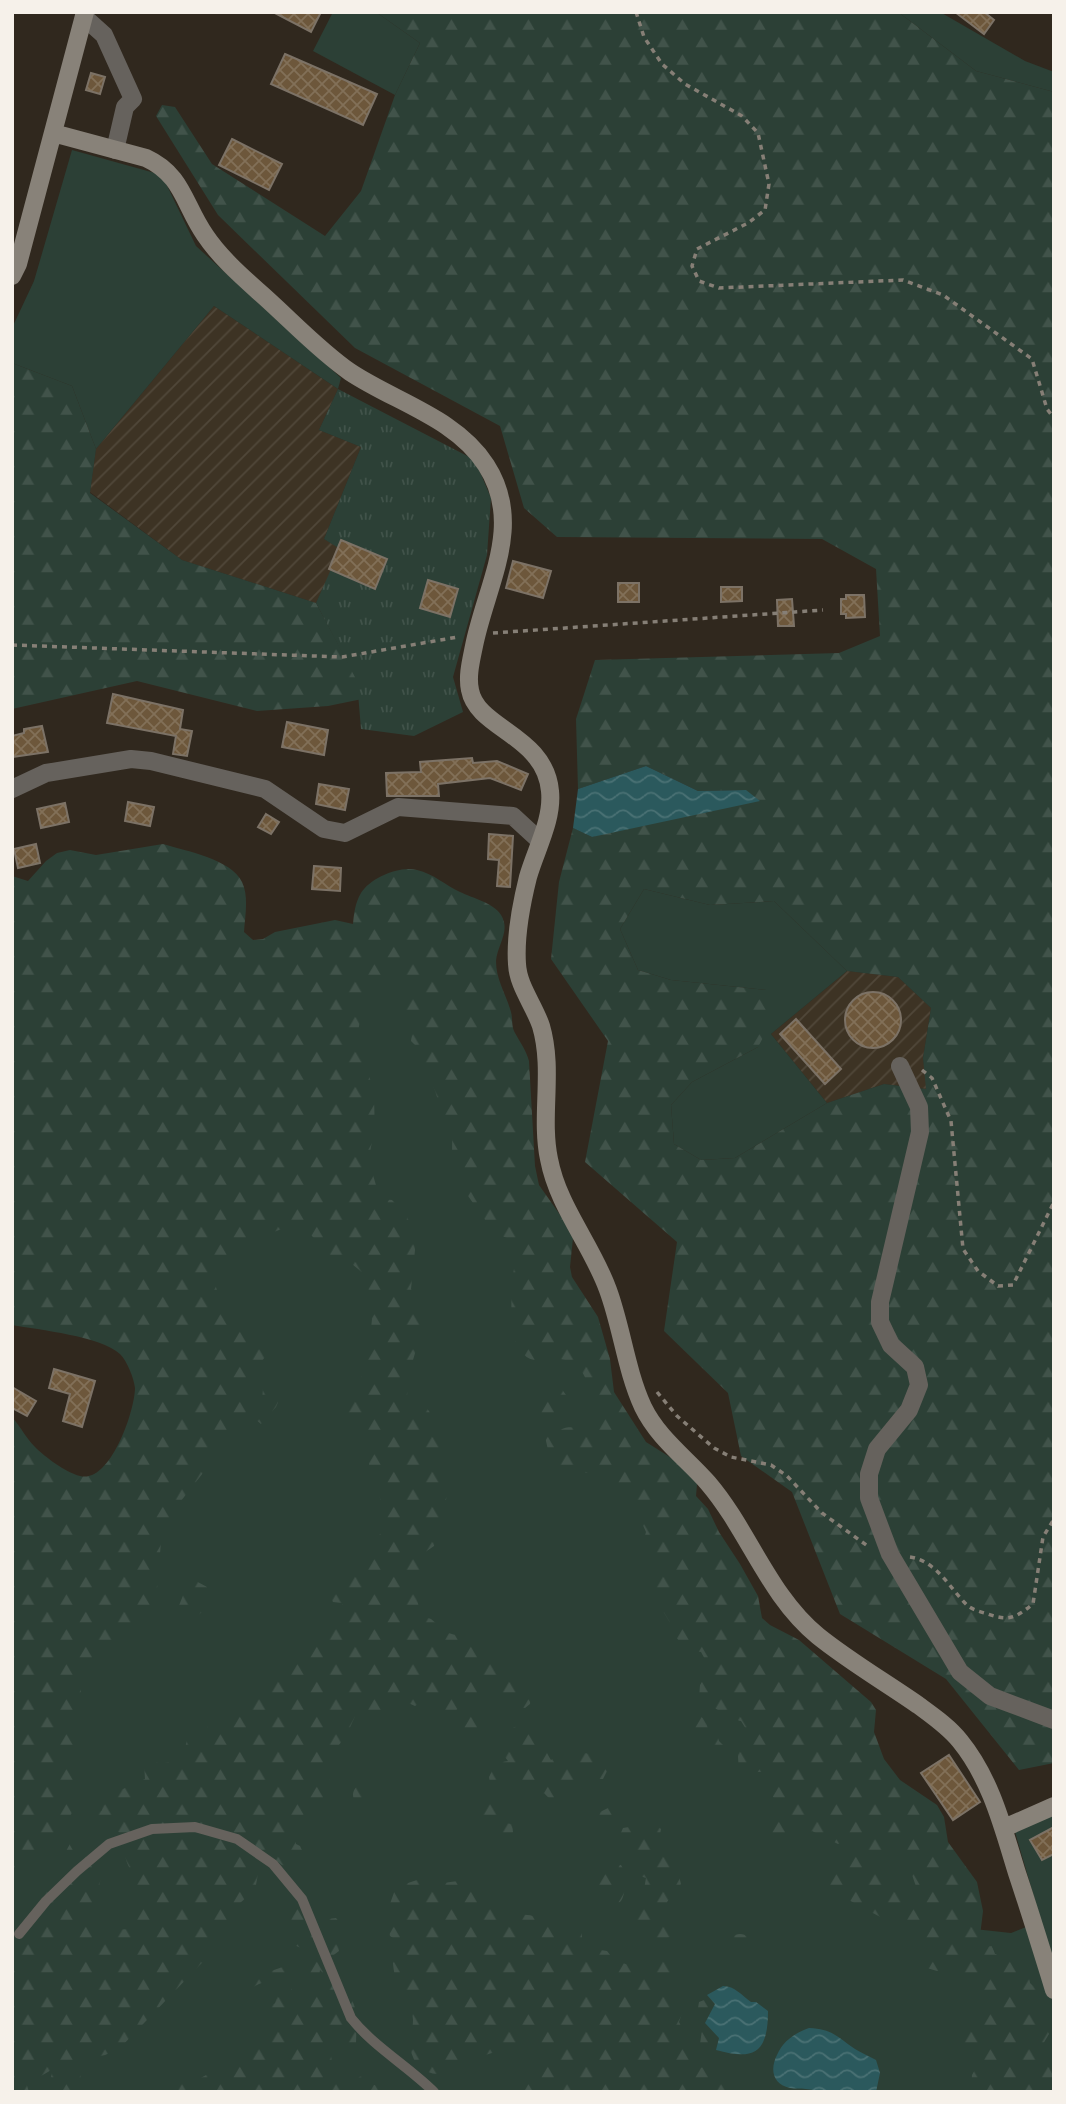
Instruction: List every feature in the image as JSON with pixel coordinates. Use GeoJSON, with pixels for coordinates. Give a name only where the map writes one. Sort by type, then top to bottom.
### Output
{"type":"FeatureCollection","features":[{"type":"Feature","properties":{"kind":"street"},"geometry":{"type":"LineString","coordinates":[[12,276],[18,264],[84,15]]}},
{"type":"Feature","properties":{"kind":"street"},"geometry":{"type":"LineString","coordinates":[[84,15],[104,35],[133,99],[125,107],[115,150]]}},
{"type":"Feature","properties":{"kind":"street"},"geometry":{"type":"LineString","coordinates":[[53,133],[153,161],[172,175],[201,231],[217,251],[347,370],[456,432],[471,445],[496,481],[505,526],[476,634],[469,688],[474,703],[536,756],[547,775],[551,795],[547,821],[528,877],[518,928],[517,972],[541,1027],[547,1066],[548,1155],[558,1192],[608,1289],[636,1389],[645,1411],[659,1432],[709,1485],[731,1515],[784,1602],[819,1637],[937,1719],[960,1740],[986,1781],[1004,1828],[1054,1990]]}},
{"type":"Feature","properties":{"kind":"street"},"geometry":{"type":"LineString","coordinates":[[12,789],[46,773],[131,759],[152,761],[265,789],[324,829],[345,833],[398,807],[513,816],[540,841]]}},
{"type":"Feature","properties":{"kind":"street"},"geometry":{"type":"LineString","coordinates":[[900,1066],[919,1107],[920,1132],[880,1302],[880,1322],[891,1345],[915,1367],[919,1385],[909,1410],[877,1449],[869,1474],[869,1498],[890,1554],[960,1672],[990,1696],[1054,1720]]}},
{"type":"Feature","properties":{"kind":"street"},"geometry":{"type":"LineString","coordinates":[[1004,1828],[1053,1806]]}},
{"type":"Feature","properties":{"kind":"lane"},"geometry":{"type":"LineString","coordinates":[[19,1934],[54,1893],[108,1844],[152,1829],[195,1827],[237,1839],[273,1864],[302,1899],[351,2018],[362,2032],[414,2072],[434,2092]]}},
{"type":"Feature","properties":{"kind":"path"},"geometry":{"type":"LineString","coordinates":[[636,12],[644,37],[662,64],[684,84],[741,116],[758,133],[769,184],[765,210],[748,223],[697,249],[692,266],[699,281],[719,288],[903,280],[943,295],[1032,359],[1047,409],[1054,418]]}},
{"type":"Feature","properties":{"kind":"path"},"geometry":{"type":"LineString","coordinates":[[12,645],[342,657],[476,634],[823,610]]}},
{"type":"Feature","properties":{"kind":"path"},"geometry":{"type":"LineString","coordinates":[[900,1066],[920,1069],[932,1078],[951,1121],[963,1250],[978,1271],[998,1286],[1013,1284],[1054,1202]]}},
{"type":"Feature","properties":{"kind":"path"},"geometry":{"type":"LineString","coordinates":[[636,1389],[653,1388],[677,1416],[714,1448],[731,1457],[771,1465],[788,1476],[822,1513],[871,1548],[916,1558],[938,1572],[970,1608],[1000,1618],[1016,1617],[1033,1605],[1043,1537],[1054,1519]]}},
{"type":"Feature","properties":{"kind":"shaded area"},"geometry":{"type":"Polygon","coordinates":[[[214,306],[338,389],[319,430],[361,447],[324,539],[341,549],[316,603],[182,560],[90,492],[96,449],[214,306]]]}},
{"type":"Feature","properties":{"kind":"shaded area"},"geometry":{"type":"Polygon","coordinates":[[[847,971],[898,977],[931,1008],[923,1058],[927,1089],[884,1084],[827,1103],[771,1034],[847,971]]]}},
{"type":"Feature","properties":{"kind":"green space"},"geometry":{"type":"Polygon","coordinates":[[[333,12],[376,12],[420,43],[395,95],[313,51],[333,12]]]}},
{"type":"Feature","properties":{"kind":"green space"},"geometry":{"type":"Polygon","coordinates":[[[376,12],[898,12],[976,71],[1054,92],[1054,1763],[1019,1770],[946,1679],[840,1614],[792,1492],[741,1456],[728,1393],[664,1331],[677,1242],[585,1162],[608,1041],[551,959],[559,882],[573,828],[592,837],[746,790],[698,791],[646,766],[578,789],[576,719],[595,660],[839,653],[880,636],[876,569],[822,539],[557,537],[524,508],[500,426],[355,348],[218,215],[156,116],[162,105],[175,107],[212,164],[325,236],[361,191],[395,95],[420,43],[376,12]],[[644,889],[620,929],[638,970],[671,980],[766,990],[774,1017],[758,1047],[692,1082],[671,1105],[674,1144],[701,1160],[735,1158],[827,1103],[884,1084],[926,1089],[923,1058],[931,1008],[898,977],[847,971],[774,901],[710,905],[644,889]]]}},
{"type":"Feature","properties":{"kind":"green space"},"geometry":{"type":"Polygon","coordinates":[[[898,12],[940,12],[1025,61],[1054,72],[1054,92],[976,71],[898,12]]]}},
{"type":"Feature","properties":{"kind":"green space"},"geometry":{"type":"Polygon","coordinates":[[[72,150],[162,175],[196,246],[341,378],[338,389],[214,306],[96,449],[72,386],[12,363],[12,328],[34,281],[72,150]]]}},
{"type":"Feature","properties":{"kind":"green space"},"geometry":{"type":"Polygon","coordinates":[[[12,363],[72,386],[96,449],[90,493],[182,560],[316,603],[367,698],[328,706],[257,711],[137,681],[12,709],[12,363]]]}},
{"type":"Feature","properties":{"kind":"green space"},"geometry":{"type":"Polygon","coordinates":[[[338,389],[475,460],[491,498],[487,555],[453,677],[463,712],[414,736],[361,729],[357,681],[316,603],[340,549],[324,539],[361,447],[319,430],[338,389]]]}},
{"type":"Feature","properties":{"kind":"green space"},"geometry":{"type":"Polygon","coordinates":[[[163,844],[207,857],[236,874],[242,882],[245,894],[244,932],[253,940],[263,939],[275,932],[335,920],[353,924],[357,901],[365,888],[378,878],[402,869],[429,874],[488,904],[501,915],[505,927],[496,968],[511,1012],[514,1030],[529,1061],[535,1166],[539,1185],[570,1229],[573,1238],[570,1267],[572,1277],[598,1317],[610,1359],[614,1392],[646,1442],[684,1466],[697,1484],[696,1496],[708,1509],[758,1596],[762,1618],[799,1640],[871,1702],[876,1710],[874,1732],[884,1759],[900,1780],[937,1805],[944,1817],[948,1842],[977,1882],[983,1911],[980,1936],[974,1950],[961,1959],[953,1958],[946,1969],[937,1971],[927,1968],[929,1953],[921,1944],[905,1941],[903,1919],[917,1906],[923,1907],[908,1863],[896,1853],[890,1857],[882,1855],[882,1868],[894,1868],[898,1873],[893,1879],[897,1885],[903,1881],[901,1910],[895,1916],[884,1919],[832,1891],[825,1880],[832,1864],[844,1853],[849,1839],[838,1844],[812,1831],[803,1836],[766,1833],[762,1823],[768,1811],[777,1803],[770,1792],[777,1779],[773,1772],[739,1770],[739,1743],[746,1729],[741,1721],[699,1698],[706,1661],[701,1652],[685,1649],[676,1637],[679,1627],[670,1623],[663,1611],[667,1600],[647,1593],[648,1578],[655,1566],[641,1549],[646,1532],[632,1504],[620,1488],[604,1477],[591,1473],[571,1476],[560,1469],[551,1448],[548,1450],[545,1425],[540,1420],[536,1402],[545,1389],[554,1391],[561,1388],[571,1402],[568,1418],[556,1426],[552,1437],[565,1428],[591,1426],[597,1418],[595,1402],[583,1374],[572,1363],[556,1359],[533,1360],[519,1349],[516,1343],[512,1316],[515,1245],[496,1233],[456,1177],[452,1158],[452,1124],[445,1123],[436,1112],[439,1103],[437,1096],[420,1062],[422,1052],[411,1041],[413,1027],[402,1008],[402,994],[410,989],[402,976],[385,974],[363,1012],[359,1026],[360,1047],[374,1103],[372,1140],[364,1176],[373,1175],[380,1199],[392,1200],[407,1216],[413,1234],[415,1250],[411,1289],[422,1314],[421,1333],[406,1399],[414,1395],[429,1411],[434,1422],[436,1438],[440,1445],[435,1465],[441,1477],[440,1485],[447,1491],[446,1500],[439,1506],[434,1546],[424,1553],[428,1571],[418,1586],[417,1600],[426,1617],[446,1632],[453,1635],[474,1634],[491,1647],[500,1659],[504,1671],[515,1675],[519,1688],[526,1690],[531,1696],[530,1704],[525,1708],[516,1707],[499,1694],[470,1699],[455,1711],[445,1710],[432,1701],[426,1704],[421,1702],[415,1706],[406,1702],[402,1706],[392,1705],[387,1716],[376,1720],[357,1712],[346,1736],[331,1755],[335,1769],[329,1779],[322,1807],[319,1812],[306,1810],[302,1818],[295,1819],[289,1827],[308,1863],[303,1869],[282,1865],[270,1856],[267,1869],[258,1874],[255,1890],[231,1913],[229,1925],[224,1925],[222,1942],[119,2049],[76,2061],[80,2076],[75,2092],[60,2090],[51,2077],[53,2069],[41,2076],[18,2074],[16,2082],[25,2079],[29,2092],[12,2092],[12,1943],[26,1939],[37,1918],[43,1913],[41,1897],[59,1874],[59,1864],[71,1842],[80,1840],[87,1844],[102,1872],[93,1917],[109,1930],[130,1929],[138,1905],[131,1899],[130,1893],[136,1882],[125,1854],[128,1843],[115,1830],[107,1829],[98,1834],[91,1825],[94,1816],[102,1810],[103,1798],[145,1779],[144,1763],[152,1760],[160,1764],[174,1761],[173,1755],[185,1749],[189,1730],[206,1730],[213,1715],[222,1717],[227,1725],[232,1724],[237,1707],[244,1703],[250,1708],[260,1683],[266,1678],[276,1680],[281,1677],[282,1665],[300,1657],[308,1636],[317,1627],[335,1625],[342,1619],[342,1603],[333,1602],[330,1592],[336,1584],[345,1582],[349,1571],[357,1568],[360,1559],[375,1551],[390,1507],[382,1504],[379,1495],[381,1486],[373,1477],[370,1466],[367,1444],[375,1437],[368,1434],[358,1416],[348,1414],[342,1407],[346,1388],[362,1383],[361,1366],[374,1336],[371,1329],[372,1319],[366,1308],[368,1289],[365,1277],[341,1256],[333,1258],[311,1235],[314,1222],[297,1223],[233,1248],[219,1263],[215,1284],[220,1300],[247,1329],[259,1330],[267,1344],[265,1357],[254,1371],[244,1421],[173,1511],[162,1530],[157,1589],[145,1617],[92,1666],[82,1680],[74,1777],[75,1804],[66,1825],[50,1846],[31,1865],[12,1877],[12,1417],[39,1451],[50,1460],[74,1474],[91,1475],[111,1458],[119,1444],[131,1413],[135,1388],[125,1361],[111,1348],[69,1335],[12,1325],[12,876],[28,881],[46,861],[57,853],[70,850],[96,855],[163,844]]]}},
{"type":"Feature","properties":{"kind":"green space"},"geometry":{"type":"Polygon","coordinates":[[[644,889],[710,905],[774,901],[847,971],[771,1034],[827,1103],[735,1158],[701,1160],[674,1144],[671,1105],[692,1082],[758,1047],[766,990],[671,980],[638,970],[620,929],[644,889]]]}},
{"type":"Feature","properties":{"kind":"green space"},"geometry":{"type":"Polygon","coordinates":[[[439,950],[552,1277],[709,1615],[965,1928],[1011,1933],[1041,1921],[1015,1832],[1054,1814],[1054,2092],[12,2092],[12,1682],[161,1465],[261,982],[439,950]]]}},
{"type":"Feature","properties":{"kind":"green space"},"geometry":{"type":"Polygon","coordinates":[[[267,1386],[277,1391],[280,1398],[261,1424],[253,1417],[254,1407],[262,1401],[263,1388],[267,1386]]]}},
{"type":"Feature","properties":{"kind":"green space"},"geometry":{"type":"Polygon","coordinates":[[[196,1581],[207,1587],[208,1597],[204,1609],[193,1618],[185,1616],[178,1608],[186,1588],[196,1581]]]}},
{"type":"Feature","properties":{"kind":"green space"},"geometry":{"type":"Polygon","coordinates":[[[467,1704],[476,1708],[481,1719],[478,1733],[470,1736],[454,1730],[451,1718],[467,1704]]]}},
{"type":"Feature","properties":{"kind":"green space"},"geometry":{"type":"Polygon","coordinates":[[[697,1714],[706,1720],[708,1729],[717,1734],[724,1746],[724,1754],[717,1758],[700,1742],[700,1733],[687,1723],[690,1717],[697,1714]]]}},
{"type":"Feature","properties":{"kind":"green space"},"geometry":{"type":"Polygon","coordinates":[[[522,1724],[535,1734],[551,1760],[559,1754],[566,1761],[568,1757],[578,1760],[579,1753],[588,1754],[599,1759],[607,1771],[603,1779],[591,1779],[589,1783],[582,1780],[578,1784],[565,1787],[565,1798],[556,1801],[544,1793],[531,1799],[514,1785],[510,1787],[504,1783],[495,1790],[500,1802],[497,1816],[489,1818],[479,1814],[477,1794],[490,1784],[492,1771],[501,1768],[502,1762],[508,1761],[499,1749],[501,1739],[509,1730],[522,1724]]]}},
{"type":"Feature","properties":{"kind":"green space"},"geometry":{"type":"Polygon","coordinates":[[[364,1784],[372,1787],[375,1795],[372,1803],[364,1806],[356,1803],[353,1795],[356,1787],[364,1784]]]}},
{"type":"Feature","properties":{"kind":"green space"},"geometry":{"type":"Polygon","coordinates":[[[616,1804],[621,1814],[619,1824],[614,1830],[603,1827],[598,1820],[600,1812],[616,1804]]]}},
{"type":"Feature","properties":{"kind":"green space"},"geometry":{"type":"Polygon","coordinates":[[[645,1817],[661,1829],[658,1845],[674,1855],[680,1864],[678,1872],[681,1884],[667,1902],[672,1926],[670,1937],[659,1940],[645,1938],[632,1929],[638,1899],[643,1895],[646,1878],[637,1875],[633,1866],[637,1852],[622,1854],[616,1848],[623,1828],[629,1827],[631,1821],[645,1817]]]}},
{"type":"Feature","properties":{"kind":"green space"},"geometry":{"type":"Polygon","coordinates":[[[493,1824],[512,1824],[510,1841],[502,1845],[493,1832],[493,1824]]]}},
{"type":"Feature","properties":{"kind":"green space"},"geometry":{"type":"Polygon","coordinates":[[[611,1864],[621,1865],[628,1877],[620,1902],[601,1905],[598,1882],[602,1872],[611,1864]]]}},
{"type":"Feature","properties":{"kind":"green space"},"geometry":{"type":"Polygon","coordinates":[[[420,1879],[443,1883],[458,1881],[466,1884],[476,1894],[486,1896],[500,1906],[508,1903],[522,1915],[538,1918],[563,1933],[574,1924],[582,1929],[582,1942],[594,1949],[607,1951],[616,1960],[626,1964],[651,1965],[663,1958],[676,1957],[677,1978],[672,1982],[674,1999],[682,2013],[679,2022],[682,2035],[689,2038],[696,2055],[694,2069],[709,2066],[719,2069],[723,2080],[735,2087],[737,2092],[504,2092],[504,2086],[511,2080],[519,2081],[522,2085],[528,2077],[543,2073],[546,2062],[527,2042],[476,2058],[469,2068],[439,2074],[423,2069],[411,2052],[412,2015],[394,1973],[392,1954],[399,1942],[390,1936],[386,1915],[396,1887],[420,1879]]]}},
{"type":"Feature","properties":{"kind":"green space"},"geometry":{"type":"Polygon","coordinates":[[[292,1894],[313,1906],[313,1910],[318,1910],[321,1918],[306,1920],[302,1925],[310,1925],[316,1941],[304,1944],[301,1948],[294,1945],[290,1933],[296,1924],[283,1912],[286,1899],[292,1894]]]}},
{"type":"Feature","properties":{"kind":"green space"},"geometry":{"type":"Polygon","coordinates":[[[336,1918],[344,1928],[343,1936],[337,1938],[339,1951],[331,1957],[347,1985],[345,1990],[356,2010],[356,2045],[334,2049],[331,2054],[332,2065],[327,2069],[336,2071],[344,2082],[356,2082],[359,2077],[367,2075],[373,2079],[372,2085],[394,2092],[287,2092],[283,2086],[276,2092],[175,2092],[178,2076],[183,2073],[193,2082],[210,2073],[224,2073],[223,2063],[241,2066],[253,2038],[271,2031],[270,2006],[275,2003],[277,1996],[273,1985],[281,1981],[288,1982],[295,1996],[308,1991],[319,1992],[322,1987],[320,1970],[319,1976],[313,1977],[309,1973],[304,1975],[297,1971],[239,1993],[248,1981],[255,1977],[293,1963],[308,1954],[308,1950],[322,1939],[323,1924],[328,1919],[336,1918]]]}},
{"type":"Feature","properties":{"kind":"green space"},"geometry":{"type":"Polygon","coordinates":[[[740,1934],[748,1937],[751,1945],[748,1953],[740,1956],[732,1953],[729,1945],[732,1937],[740,1934]]]}},
{"type":"Feature","properties":{"kind":"green space"},"geometry":{"type":"Polygon","coordinates":[[[992,1946],[995,1954],[1011,1953],[1017,1956],[1024,1963],[1023,1968],[1029,1974],[1030,1983],[1040,1992],[1039,2006],[1048,2018],[1045,2024],[1049,2034],[1043,2044],[1054,2063],[1054,2092],[971,2092],[972,2075],[976,2068],[962,2049],[961,2041],[966,2036],[966,2026],[983,2011],[976,1994],[967,1995],[958,1977],[958,1970],[966,1964],[967,1959],[980,1953],[984,1947],[992,1946]]]}},
{"type":"Feature","properties":{"kind":"green space"},"geometry":{"type":"Polygon","coordinates":[[[712,1997],[716,2002],[711,2015],[701,2017],[697,2014],[699,2002],[712,1997]]]}},
{"type":"Feature","properties":{"kind":"green space"},"geometry":{"type":"Polygon","coordinates":[[[710,2022],[722,2036],[721,2045],[712,2049],[700,2044],[703,2023],[710,2022]]]}},
{"type":"Feature","properties":{"kind":"water"},"geometry":{"type":"Polygon","coordinates":[[[646,766],[698,791],[746,790],[760,801],[592,837],[573,828],[578,789],[646,766]]]}},
{"type":"Feature","properties":{"kind":"water"},"geometry":{"type":"Polygon","coordinates":[[[723,1986],[734,1989],[768,2011],[765,2036],[757,2050],[741,2054],[716,2050],[719,2038],[705,2023],[715,2004],[707,1995],[723,1986]]]}},
{"type":"Feature","properties":{"kind":"water"},"geometry":{"type":"Polygon","coordinates":[[[809,2028],[829,2032],[876,2060],[880,2073],[876,2092],[790,2088],[779,2083],[773,2071],[780,2050],[790,2038],[809,2028]]]}},
{"type":"Feature","properties":{"kind":"building"},"geometry":{"type":"Polygon","coordinates":[[[273,12],[321,12],[311,32],[273,12]]]}},
{"type":"Feature","properties":{"kind":"building"},"geometry":{"type":"Polygon","coordinates":[[[955,12],[984,12],[994,20],[984,34],[955,12]]]}},
{"type":"Feature","properties":{"kind":"building"},"geometry":{"type":"Polygon","coordinates":[[[285,54],[377,94],[363,125],[271,84],[285,54]]]}},
{"type":"Feature","properties":{"kind":"building"},"geometry":{"type":"Polygon","coordinates":[[[91,73],[105,77],[100,94],[86,90],[91,73]]]}},
{"type":"Feature","properties":{"kind":"building"},"geometry":{"type":"Polygon","coordinates":[[[232,139],[282,164],[269,190],[219,165],[232,139]]]}},
{"type":"Feature","properties":{"kind":"building"},"geometry":{"type":"Polygon","coordinates":[[[341,540],[387,559],[375,589],[329,569],[341,540]]]}},
{"type":"Feature","properties":{"kind":"building"},"geometry":{"type":"Polygon","coordinates":[[[513,561],[551,571],[543,598],[506,588],[513,561]]]}},
{"type":"Feature","properties":{"kind":"building"},"geometry":{"type":"Polygon","coordinates":[[[428,580],[458,589],[450,617],[420,608],[428,580]]]}},
{"type":"Feature","properties":{"kind":"building"},"geometry":{"type":"Polygon","coordinates":[[[618,583],[639,583],[639,602],[618,602],[618,583]]]}},
{"type":"Feature","properties":{"kind":"building"},"geometry":{"type":"Polygon","coordinates":[[[721,587],[742,587],[742,601],[721,602],[721,587]]]}},
{"type":"Feature","properties":{"kind":"building"},"geometry":{"type":"Polygon","coordinates":[[[846,595],[864,595],[865,617],[846,618],[846,614],[841,614],[841,599],[846,599],[846,595]]]}},
{"type":"Feature","properties":{"kind":"building"},"geometry":{"type":"Polygon","coordinates":[[[792,599],[794,626],[778,626],[777,600],[792,599]]]}},
{"type":"Feature","properties":{"kind":"building"},"geometry":{"type":"Polygon","coordinates":[[[113,694],[183,710],[180,729],[192,731],[187,756],[173,754],[176,736],[107,723],[113,694]]]}},
{"type":"Feature","properties":{"kind":"building"},"geometry":{"type":"Polygon","coordinates":[[[287,722],[328,730],[324,755],[282,747],[287,722]]]}},
{"type":"Feature","properties":{"kind":"building"},"geometry":{"type":"Polygon","coordinates":[[[42,726],[48,752],[12,757],[12,736],[24,733],[24,729],[42,726]]]}},
{"type":"Feature","properties":{"kind":"building"},"geometry":{"type":"Polygon","coordinates":[[[472,758],[473,763],[497,761],[528,774],[521,790],[490,778],[438,784],[439,796],[387,796],[386,773],[421,772],[420,762],[472,758]]]}},
{"type":"Feature","properties":{"kind":"building"},"geometry":{"type":"Polygon","coordinates":[[[319,784],[349,789],[345,810],[316,804],[319,784]]]}},
{"type":"Feature","properties":{"kind":"building"},"geometry":{"type":"Polygon","coordinates":[[[128,802],[154,807],[150,826],[125,821],[128,802]]]}},
{"type":"Feature","properties":{"kind":"building"},"geometry":{"type":"Polygon","coordinates":[[[65,803],[69,822],[41,828],[37,809],[65,803]]]}},
{"type":"Feature","properties":{"kind":"building"},"geometry":{"type":"Polygon","coordinates":[[[266,814],[279,822],[271,834],[258,827],[266,814]]]}},
{"type":"Feature","properties":{"kind":"building"},"geometry":{"type":"Polygon","coordinates":[[[489,834],[513,836],[510,887],[497,886],[499,860],[488,859],[489,834]]]}},
{"type":"Feature","properties":{"kind":"building"},"geometry":{"type":"Polygon","coordinates":[[[36,844],[40,863],[18,868],[14,849],[36,844]]]}},
{"type":"Feature","properties":{"kind":"building"},"geometry":{"type":"Polygon","coordinates":[[[314,866],[341,868],[340,891],[312,889],[314,866]]]}},
{"type":"Feature","properties":{"kind":"building"},"geometry":{"type":"Polygon","coordinates":[[[873,992],[888,997],[896,1005],[901,1020],[896,1035],[888,1043],[873,1048],[858,1043],[850,1035],[845,1020],[850,1005],[858,997],[873,992]]]}},
{"type":"Feature","properties":{"kind":"building"},"geometry":{"type":"Polygon","coordinates":[[[796,1019],[841,1069],[825,1084],[780,1034],[796,1019]]]}},
{"type":"Feature","properties":{"kind":"building"},"geometry":{"type":"Polygon","coordinates":[[[54,1369],[95,1381],[82,1427],[63,1421],[70,1394],[49,1388],[54,1369]]]}},
{"type":"Feature","properties":{"kind":"building"},"geometry":{"type":"Polygon","coordinates":[[[12,1387],[36,1401],[27,1416],[12,1408],[12,1387]]]}},
{"type":"Feature","properties":{"kind":"building"},"geometry":{"type":"Polygon","coordinates":[[[949,1755],[980,1802],[953,1820],[921,1773],[949,1755]]]}},
{"type":"Feature","properties":{"kind":"building"},"geometry":{"type":"Polygon","coordinates":[[[1054,1827],[1054,1854],[1042,1860],[1030,1840],[1054,1827]]]}}]}
